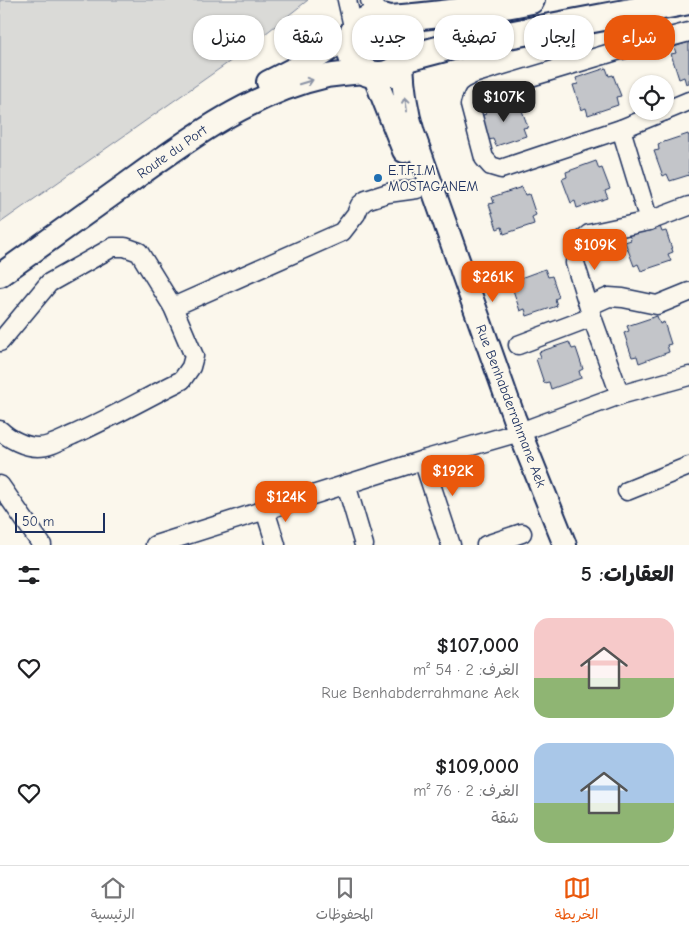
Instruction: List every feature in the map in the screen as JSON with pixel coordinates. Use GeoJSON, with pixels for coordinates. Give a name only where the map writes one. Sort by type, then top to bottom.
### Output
{"type":"FeatureCollection","features":[{"type":"Feature","properties":{"kind":"highway"},"geometry":{"type":"LineString","coordinates":[[381,12],[446,14],[531,0]]}},
{"type":"Feature","properties":{"kind":"highway"},"geometry":{"type":"LineString","coordinates":[[405,61],[460,44],[689,1]]}},
{"type":"Feature","properties":{"kind":"highway"},"geometry":{"type":"LineString","coordinates":[[354,60],[357,65],[370,73],[382,75],[390,74],[397,70],[405,61],[409,49],[405,31],[399,24],[381,12]]}},
{"type":"Feature","properties":{"kind":"highway"},"geometry":{"type":"LineString","coordinates":[[352,37],[350,45],[352,56]]}},
{"type":"Feature","properties":{"kind":"main road","name":"Route du Port"},"geometry":{"type":"LineString","coordinates":[[0,260],[178,130],[233,98],[305,64],[337,46],[352,34]]}},
{"type":"Feature","properties":{"kind":"main road","name":"Rue Benhabderrahmane Aek"},"geometry":{"type":"LineString","coordinates":[[405,61],[403,80],[408,115],[413,133],[473,305],[513,434],[525,487],[549,545]]}},
{"type":"Feature","properties":{"kind":"main road","name":"Route du Port"},"geometry":{"type":"LineString","coordinates":[[0,275],[170,152],[222,119],[293,86],[328,76],[370,73]]}},
{"type":"Feature","properties":{"kind":"main road","name":"Rue Benhabderrahmane Aek"},"geometry":{"type":"LineString","coordinates":[[370,73],[401,142],[416,189],[513,434],[565,545]]}},
{"type":"Feature","properties":{"kind":"street"},"geometry":{"type":"LineString","coordinates":[[347,0],[352,28]]}},
{"type":"Feature","properties":{"kind":"street"},"geometry":{"type":"LineString","coordinates":[[643,120],[501,169],[491,166],[484,158],[470,105],[473,96],[481,92],[617,51],[689,32]]}},
{"type":"Feature","properties":{"kind":"street"},"geometry":{"type":"LineString","coordinates":[[674,107],[689,101]]}},
{"type":"Feature","properties":{"kind":"street"},"geometry":{"type":"LineString","coordinates":[[621,129],[649,221]]}},
{"type":"Feature","properties":{"kind":"street"},"geometry":{"type":"LineString","coordinates":[[173,307],[342,232],[356,214],[360,205],[366,200],[388,193],[416,189]]}},
{"type":"Feature","properties":{"kind":"street"},"geometry":{"type":"LineString","coordinates":[[620,395],[590,312],[575,263],[577,244],[589,234],[649,221],[689,206]]}},
{"type":"Feature","properties":{"kind":"street"},"geometry":{"type":"LineString","coordinates":[[0,342],[49,284],[113,247],[124,247],[139,252],[173,307],[194,356],[191,367],[182,380],[94,426],[49,446],[25,445],[0,430]]}},
{"type":"Feature","properties":{"kind":"street"},"geometry":{"type":"LineString","coordinates":[[518,345],[590,312],[609,297],[657,305],[689,292]]}},
{"type":"Feature","properties":{"kind":"street"},"geometry":{"type":"LineString","coordinates":[[155,545],[346,484],[513,434],[620,395],[689,376]]}},
{"type":"Feature","properties":{"kind":"street"},"geometry":{"type":"LineString","coordinates":[[424,460],[451,545]]}},
{"type":"Feature","properties":{"kind":"street"},"geometry":{"type":"LineString","coordinates":[[627,491],[689,466]]}},
{"type":"Feature","properties":{"kind":"street"},"geometry":{"type":"LineString","coordinates":[[0,484],[42,545]]}},
{"type":"Feature","properties":{"kind":"street"},"geometry":{"type":"LineString","coordinates":[[346,484],[364,545]]}},
{"type":"Feature","properties":{"kind":"street"},"geometry":{"type":"LineString","coordinates":[[265,510],[276,545]]}},
{"type":"Feature","properties":{"kind":"street"},"geometry":{"type":"LineString","coordinates":[[486,545],[522,533]]}},
{"type":"Feature","properties":{"kind":"shaded area"},"geometry":{"type":"Polygon","coordinates":[[[0,0],[308,0],[289,15],[274,15],[274,27],[264,35],[264,15],[193,15],[193,60],[232,60],[0,223],[0,0]]]}},
{"type":"Feature","properties":{"kind":"building"},"geometry":{"type":"Polygon","coordinates":[[[689,42],[689,83],[686,84],[684,77],[679,79],[673,60],[675,60],[675,47],[689,42]]]}},
{"type":"Feature","properties":{"kind":"building"},"geometry":{"type":"Polygon","coordinates":[[[606,68],[609,76],[613,75],[621,96],[616,97],[618,105],[588,115],[586,108],[581,110],[573,85],[578,84],[576,78],[606,68]]]}},
{"type":"Feature","properties":{"kind":"building"},"geometry":{"type":"Polygon","coordinates":[[[514,99],[517,107],[520,105],[528,127],[523,128],[526,136],[496,146],[493,139],[489,140],[480,116],[486,114],[484,109],[514,99]]]}},
{"type":"Feature","properties":{"kind":"building"},"geometry":{"type":"Polygon","coordinates":[[[688,134],[689,175],[670,181],[667,174],[663,176],[654,151],[659,150],[658,144],[688,134]]]}},
{"type":"Feature","properties":{"kind":"building"},"geometry":{"type":"Polygon","coordinates":[[[596,161],[599,169],[602,168],[610,189],[605,191],[608,198],[577,208],[575,201],[571,203],[562,179],[567,177],[566,172],[596,161]]]}},
{"type":"Feature","properties":{"kind":"building"},"geometry":{"type":"Polygon","coordinates":[[[522,187],[525,195],[529,194],[536,215],[532,217],[534,224],[504,234],[502,227],[497,229],[489,204],[494,203],[492,197],[522,187]]]}},
{"type":"Feature","properties":{"kind":"building"},"geometry":{"type":"Polygon","coordinates":[[[659,224],[662,232],[666,231],[673,252],[668,254],[671,261],[641,271],[638,264],[634,266],[625,242],[631,240],[629,235],[659,224]]]}},
{"type":"Feature","properties":{"kind":"building"},"geometry":{"type":"Polygon","coordinates":[[[545,269],[548,277],[552,276],[559,297],[555,299],[557,306],[527,316],[525,309],[520,311],[512,287],[517,285],[515,280],[545,269]]]}},
{"type":"Feature","properties":{"kind":"building"},"geometry":{"type":"Polygon","coordinates":[[[657,316],[660,324],[664,322],[671,344],[667,345],[669,352],[639,363],[637,356],[632,357],[624,333],[629,331],[627,326],[657,316]]]}},
{"type":"Feature","properties":{"kind":"building"},"geometry":{"type":"Polygon","coordinates":[[[569,342],[572,349],[576,348],[583,369],[579,371],[581,378],[551,389],[549,382],[544,383],[536,359],[541,357],[539,352],[569,342]]]}},
{"type":"Feature","properties":{"kind":"place","name":"E.T.F.I.M MOSTAGANEM"},"geometry":{"type":"Point","coordinates":[378,178]}}]}
